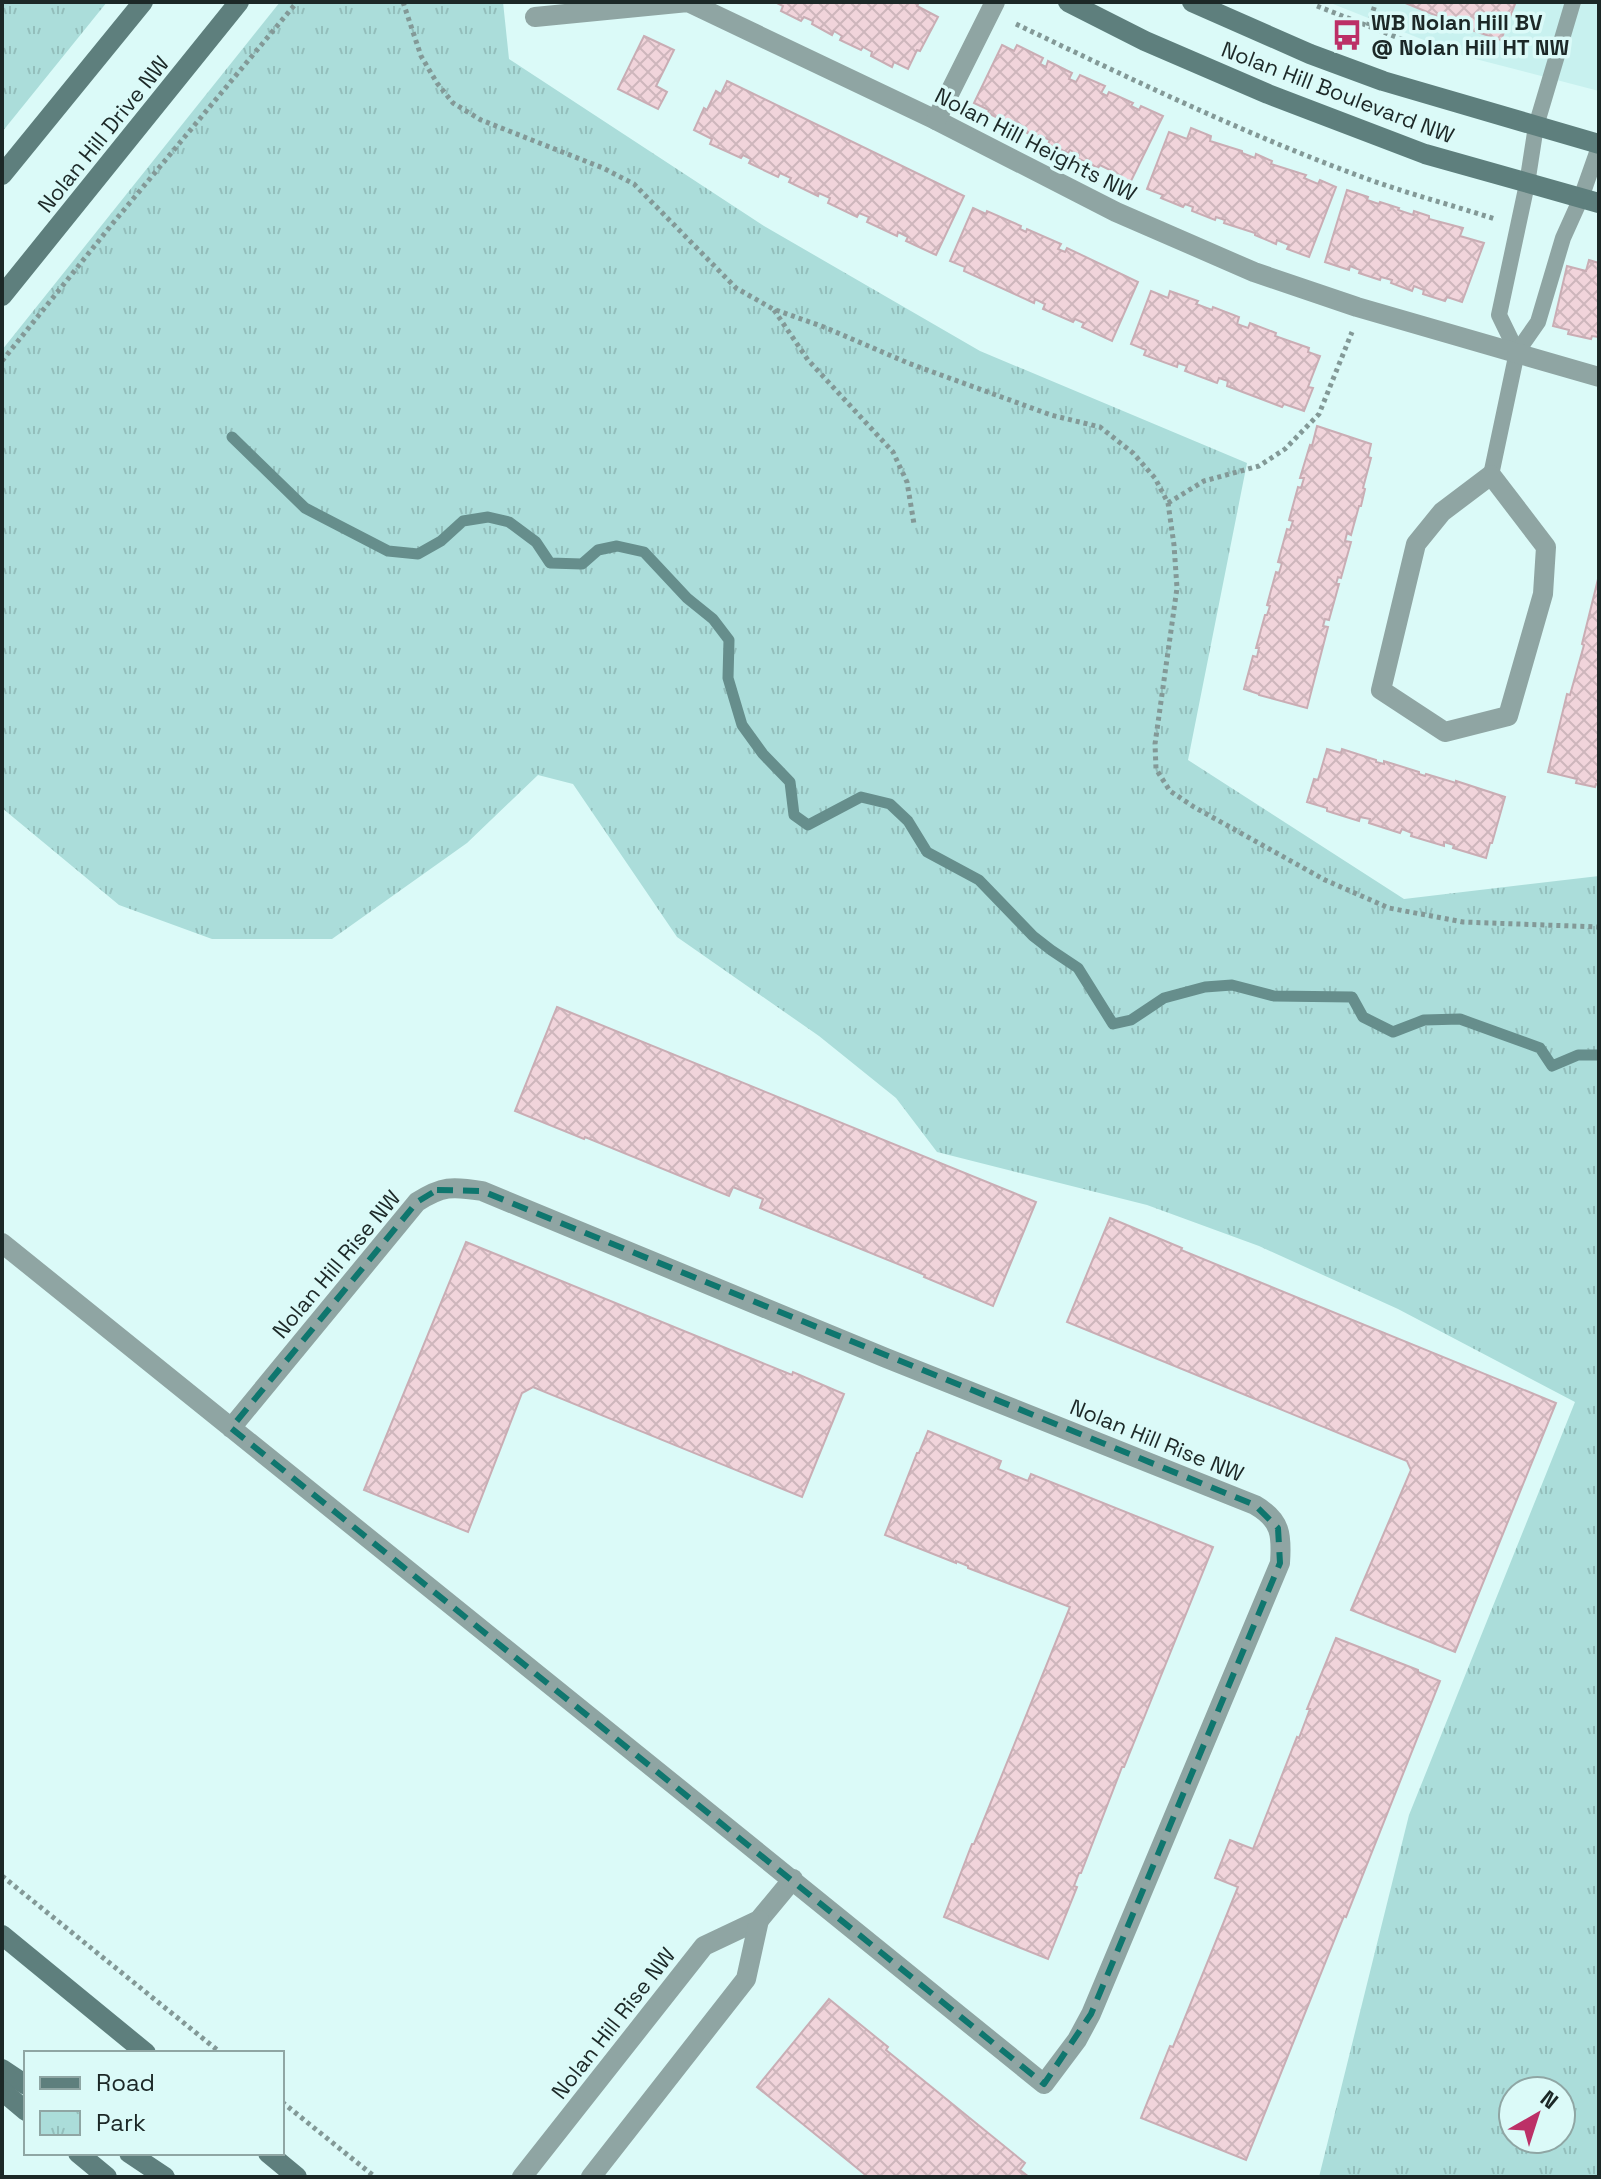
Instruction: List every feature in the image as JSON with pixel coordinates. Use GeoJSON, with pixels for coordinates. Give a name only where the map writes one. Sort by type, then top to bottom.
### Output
{"type":"FeatureCollection","features":[{"type":"Feature","properties":{"kind":"street"},"geometry":{"type":"LineString","coordinates":[[2,175],[143,2]]}},
{"type":"Feature","properties":{"kind":"street","name":"Nolan Hill Drive NW"},"geometry":{"type":"LineString","coordinates":[[2,296],[239,2]]}},
{"type":"Feature","properties":{"kind":"street","name":"Nolan Hill Heights NW"},"geometry":{"type":"LineString","coordinates":[[535,17],[688,2],[936,120],[1116,212],[1254,272],[1357,307],[1599,377]]}},
{"type":"Feature","properties":{"kind":"street","name":"Nolan Hill Boulevard NW"},"geometry":{"type":"LineString","coordinates":[[1068,2],[1145,41],[1268,94],[1425,154],[1590,201]]}},
{"type":"Feature","properties":{"kind":"street","name":"Nolan Hill Boulevard NW"},"geometry":{"type":"LineString","coordinates":[[1192,2],[1310,54],[1383,81],[1599,145]]}},
{"type":"Feature","properties":{"kind":"street"},"geometry":{"type":"LineString","coordinates":[[936,120],[993,7]]}},
{"type":"Feature","properties":{"kind":"street"},"geometry":{"type":"LineString","coordinates":[[1491,475],[1546,547],[1543,594],[1508,716],[1445,732],[1381,690],[1416,544],[1442,512],[1491,475]]}},
{"type":"Feature","properties":{"kind":"street","name":"Nolan Hill Rise NW"},"geometry":{"type":"LineString","coordinates":[[2,1243],[231,1428],[793,1879],[1044,2084],[1077,2040],[1091,2014],[1280,1563],[1278,1528],[1270,1514],[1255,1505],[886,1358],[482,1191],[460,1187],[437,1190],[417,1202],[231,1428]]}},
{"type":"Feature","properties":{"kind":"street","name":"Nolan Hill Rise NW"},"geometry":{"type":"LineString","coordinates":[[522,2177],[704,1946],[759,1920],[793,1879]]}},
{"type":"Feature","properties":{"kind":"street","name":"Nolan Hill Rise NW"},"geometry":{"type":"LineString","coordinates":[[591,2177],[746,1979],[759,1920]]}},
{"type":"Feature","properties":{"kind":"street"},"geometry":{"type":"LineString","coordinates":[[2,1935],[144,2051]]}},
{"type":"Feature","properties":{"kind":"street"},"geometry":{"type":"LineString","coordinates":[[2,2069],[24,2084]]}},
{"type":"Feature","properties":{"kind":"street"},"geometry":{"type":"LineString","coordinates":[[2,2091],[24,2109]]}},
{"type":"Feature","properties":{"kind":"street"},"geometry":{"type":"LineString","coordinates":[[80,2155],[107,2177]]}},
{"type":"Feature","properties":{"kind":"street"},"geometry":{"type":"LineString","coordinates":[[132,2155],[165,2177]]}},
{"type":"Feature","properties":{"kind":"street"},"geometry":{"type":"LineString","coordinates":[[270,2155],[297,2177]]}},
{"type":"Feature","properties":{"kind":"lane"},"geometry":{"type":"LineString","coordinates":[[1517,352],[1499,315],[1536,126],[1573,2]]}},
{"type":"Feature","properties":{"kind":"lane"},"geometry":{"type":"LineString","coordinates":[[1491,475],[1517,352],[1538,322],[1563,238],[1590,201],[1599,145]]}},
{"type":"Feature","properties":{"kind":"path"},"geometry":{"type":"LineString","coordinates":[[2,361],[297,2]]}},
{"type":"Feature","properties":{"kind":"path"},"geometry":{"type":"LineString","coordinates":[[403,2],[421,56],[453,103],[481,120],[603,168],[634,184],[736,288],[773,309],[908,363],[1051,415],[1100,427],[1133,453],[1155,478],[1168,503],[1177,588],[1155,756],[1156,769],[1170,791],[1325,880],[1389,908],[1463,922],[1599,927]]}},
{"type":"Feature","properties":{"kind":"path"},"geometry":{"type":"LineString","coordinates":[[1368,26],[1376,2]]}},
{"type":"Feature","properties":{"kind":"path"},"geometry":{"type":"LineString","coordinates":[[1317,6],[1414,44]]}},
{"type":"Feature","properties":{"kind":"path"},"geometry":{"type":"LineString","coordinates":[[993,7],[1158,92],[1271,141],[1375,182],[1518,226]]}},
{"type":"Feature","properties":{"kind":"path"},"geometry":{"type":"LineString","coordinates":[[1168,503],[1204,481],[1259,466],[1285,449],[1319,414],[1353,330],[1357,307]]}},
{"type":"Feature","properties":{"kind":"path"},"geometry":{"type":"LineString","coordinates":[[773,309],[808,360],[893,452],[907,482],[914,524]]}},
{"type":"Feature","properties":{"kind":"path"},"geometry":{"type":"LineString","coordinates":[[2,1876],[219,2051]]}},
{"type":"Feature","properties":{"kind":"path"},"geometry":{"type":"LineString","coordinates":[[284,2104],[375,2177]]}},
{"type":"Feature","properties":{"kind":"highlighted area"},"geometry":{"type":"Polygon","coordinates":[[[437,1190],[482,1191],[1255,1505],[1278,1528],[1280,1563],[1091,2014],[1044,2084],[231,1428],[417,1202],[437,1190]]]}},
{"type":"Feature","properties":{"kind":"shaded area"},"geometry":{"type":"Polygon","coordinates":[[[1328,2],[1599,2],[1599,91],[1464,56],[1328,2]]]}},
{"type":"Feature","properties":{"kind":"green space"},"geometry":{"type":"Polygon","coordinates":[[[2,2],[107,2],[2,132],[2,2]]]}},
{"type":"Feature","properties":{"kind":"green space"},"geometry":{"type":"Polygon","coordinates":[[[280,2],[503,2],[509,59],[764,226],[980,351],[1247,463],[1188,760],[1404,899],[1599,876],[1599,2177],[1319,2177],[1409,1815],[1575,1402],[1398,1309],[1259,1246],[1147,1205],[937,1152],[896,1098],[819,1036],[677,937],[573,784],[538,775],[467,843],[332,939],[212,939],[119,905],[2,808],[2,350],[280,2]]]}},
{"type":"Feature","properties":{"kind":"building"},"geometry":{"type":"Polygon","coordinates":[[[775,2],[919,2],[917,6],[938,17],[908,69],[894,62],[892,67],[871,56],[872,52],[863,47],[861,50],[840,40],[842,36],[834,31],[832,35],[812,24],[813,21],[804,17],[801,21],[781,11],[783,6],[775,2]]]}},
{"type":"Feature","properties":{"kind":"building"},"geometry":{"type":"Polygon","coordinates":[[[1403,2],[1511,2],[1515,4],[1501,40],[1403,2]]]}},
{"type":"Feature","properties":{"kind":"building"},"geometry":{"type":"Polygon","coordinates":[[[644,36],[674,50],[656,86],[667,92],[658,109],[618,89],[644,36]]]}},
{"type":"Feature","properties":{"kind":"building"},"geometry":{"type":"Polygon","coordinates":[[[1002,45],[1014,51],[1017,45],[1043,58],[1040,64],[1046,67],[1048,61],[1072,73],[1069,79],[1076,82],[1080,75],[1105,86],[1101,93],[1107,96],[1109,92],[1133,103],[1131,106],[1139,110],[1141,106],[1163,116],[1130,183],[1100,165],[1098,168],[1077,158],[1079,155],[1070,150],[1068,153],[1048,144],[1050,140],[1017,128],[1019,125],[1011,121],[1009,124],[974,103],[1002,45]]]}},
{"type":"Feature","properties":{"kind":"building"},"geometry":{"type":"Polygon","coordinates":[[[727,81],[964,196],[936,255],[906,241],[908,237],[898,232],[897,236],[867,222],[869,217],[859,213],[857,217],[828,203],[830,198],[819,193],[818,196],[789,182],[791,178],[780,173],[778,177],[749,163],[751,159],[743,155],[741,158],[710,144],[712,139],[694,130],[704,108],[707,110],[716,91],[721,94],[727,81]]]}},
{"type":"Feature","properties":{"kind":"building"},"geometry":{"type":"Polygon","coordinates":[[[1191,128],[1211,136],[1210,141],[1255,158],[1256,154],[1272,161],[1271,164],[1306,175],[1304,178],[1318,184],[1320,180],[1336,187],[1309,257],[1287,249],[1289,245],[1277,240],[1276,244],[1224,223],[1225,220],[1216,217],[1215,220],[1192,211],[1193,207],[1185,204],[1183,207],[1147,189],[1169,132],[1187,139],[1191,128]]]}},
{"type":"Feature","properties":{"kind":"building"},"geometry":{"type":"Polygon","coordinates":[[[1347,190],[1379,204],[1413,215],[1414,211],[1429,216],[1429,219],[1463,228],[1460,236],[1484,243],[1462,302],[1447,297],[1445,301],[1423,294],[1424,290],[1414,286],[1412,291],[1391,283],[1392,280],[1381,277],[1380,280],[1359,273],[1360,270],[1350,266],[1349,270],[1325,262],[1347,190]]]}},
{"type":"Feature","properties":{"kind":"building"},"geometry":{"type":"Polygon","coordinates":[[[973,208],[1021,226],[1020,229],[1026,232],[1027,229],[1061,244],[1058,249],[1065,252],[1067,248],[1138,282],[1112,341],[1082,327],[1084,323],[1075,319],[1073,322],[1043,309],[1045,304],[1035,299],[1034,303],[964,271],[965,267],[950,261],[973,208]]]}},
{"type":"Feature","properties":{"kind":"building"},"geometry":{"type":"Polygon","coordinates":[[[1589,260],[1599,263],[1599,337],[1592,336],[1591,339],[1568,334],[1569,330],[1553,326],[1567,266],[1586,271],[1589,260]]]}},
{"type":"Feature","properties":{"kind":"building"},"geometry":{"type":"Polygon","coordinates":[[[1151,291],[1168,298],[1170,291],[1198,301],[1196,304],[1239,317],[1237,324],[1248,328],[1250,323],[1276,333],[1275,336],[1309,348],[1308,352],[1320,356],[1308,387],[1313,388],[1304,411],[1284,404],[1282,407],[1227,386],[1228,381],[1219,378],[1217,383],[1185,371],[1187,366],[1178,363],[1177,367],[1144,355],[1146,350],[1131,344],[1151,291]]]}},
{"type":"Feature","properties":{"kind":"building"},"geometry":{"type":"Polygon","coordinates":[[[1317,426],[1371,444],[1368,457],[1371,458],[1361,506],[1351,535],[1347,533],[1345,541],[1351,542],[1341,578],[1338,577],[1336,584],[1339,584],[1329,620],[1325,619],[1323,626],[1328,627],[1307,708],[1244,689],[1253,656],[1257,657],[1259,648],[1256,648],[1270,606],[1267,605],[1276,572],[1279,573],[1282,563],[1278,562],[1287,529],[1290,530],[1293,521],[1289,520],[1317,426]]]}},
{"type":"Feature","properties":{"kind":"building"},"geometry":{"type":"Polygon","coordinates":[[[1599,575],[1599,785],[1595,787],[1548,772],[1567,694],[1570,695],[1584,645],[1599,575]]]}},
{"type":"Feature","properties":{"kind":"building"},"geometry":{"type":"Polygon","coordinates":[[[1327,749],[1341,753],[1342,749],[1376,762],[1384,764],[1384,761],[1425,776],[1456,781],[1505,797],[1486,858],[1453,848],[1454,845],[1444,842],[1444,846],[1411,836],[1412,833],[1402,829],[1400,833],[1369,823],[1370,819],[1360,817],[1359,821],[1307,802],[1314,779],[1318,780],[1327,749]]]}},
{"type":"Feature","properties":{"kind":"building"},"geometry":{"type":"Polygon","coordinates":[[[557,1007],[1036,1202],[993,1306],[760,1208],[763,1199],[733,1187],[729,1196],[515,1111],[557,1007]]]}},
{"type":"Feature","properties":{"kind":"building"},"geometry":{"type":"Polygon","coordinates":[[[1110,1218],[1556,1403],[1455,1652],[1351,1610],[1411,1470],[1407,1461],[1067,1322],[1110,1218]]]}},
{"type":"Feature","properties":{"kind":"building"},"geometry":{"type":"Polygon","coordinates":[[[466,1242],[844,1394],[802,1497],[533,1387],[522,1393],[468,1532],[364,1490],[466,1242]]]}},
{"type":"Feature","properties":{"kind":"building"},"geometry":{"type":"Polygon","coordinates":[[[928,1431],[1001,1461],[998,1469],[1028,1481],[1031,1474],[1213,1547],[1079,1873],[1074,1886],[1077,1887],[1048,1959],[944,1917],[1070,1607],[885,1535],[928,1431]]]}},
{"type":"Feature","properties":{"kind":"building"},"geometry":{"type":"Polygon","coordinates":[[[1336,1638],[1440,1681],[1246,2160],[1141,2118],[1238,1887],[1215,1878],[1230,1840],[1253,1849],[1336,1638]]]}},
{"type":"Feature","properties":{"kind":"building"},"geometry":{"type":"Polygon","coordinates":[[[829,1999],[888,2047],[886,2050],[1025,2163],[1020,2170],[1029,2177],[868,2177],[757,2087],[829,1999]]]}},
{"type":"Feature","properties":{"kind":"waterway"},"geometry":{"type":"LineString","coordinates":[[232,437],[305,508],[388,551],[418,554],[441,541],[463,521],[488,517],[509,522],[536,542],[550,563],[582,564],[598,550],[617,546],[644,552],[687,598],[713,619],[729,640],[728,678],[742,725],[763,754],[790,782],[794,815],[808,825],[861,797],[890,804],[908,821],[927,852],[979,880],[1033,936],[1078,968],[1113,1024],[1131,1020],[1164,998],[1205,987],[1232,985],[1274,996],[1352,997],[1363,1017],[1393,1032],[1424,1020],[1460,1019],[1540,1048],[1552,1066],[1578,1055],[1599,1055]]}},
{"type":"Feature","properties":{"kind":"place","name":"WB Nolan Hill BV @ Nolan Hill HT NW"},"geometry":{"type":"Point","coordinates":[1347,35]}}]}
